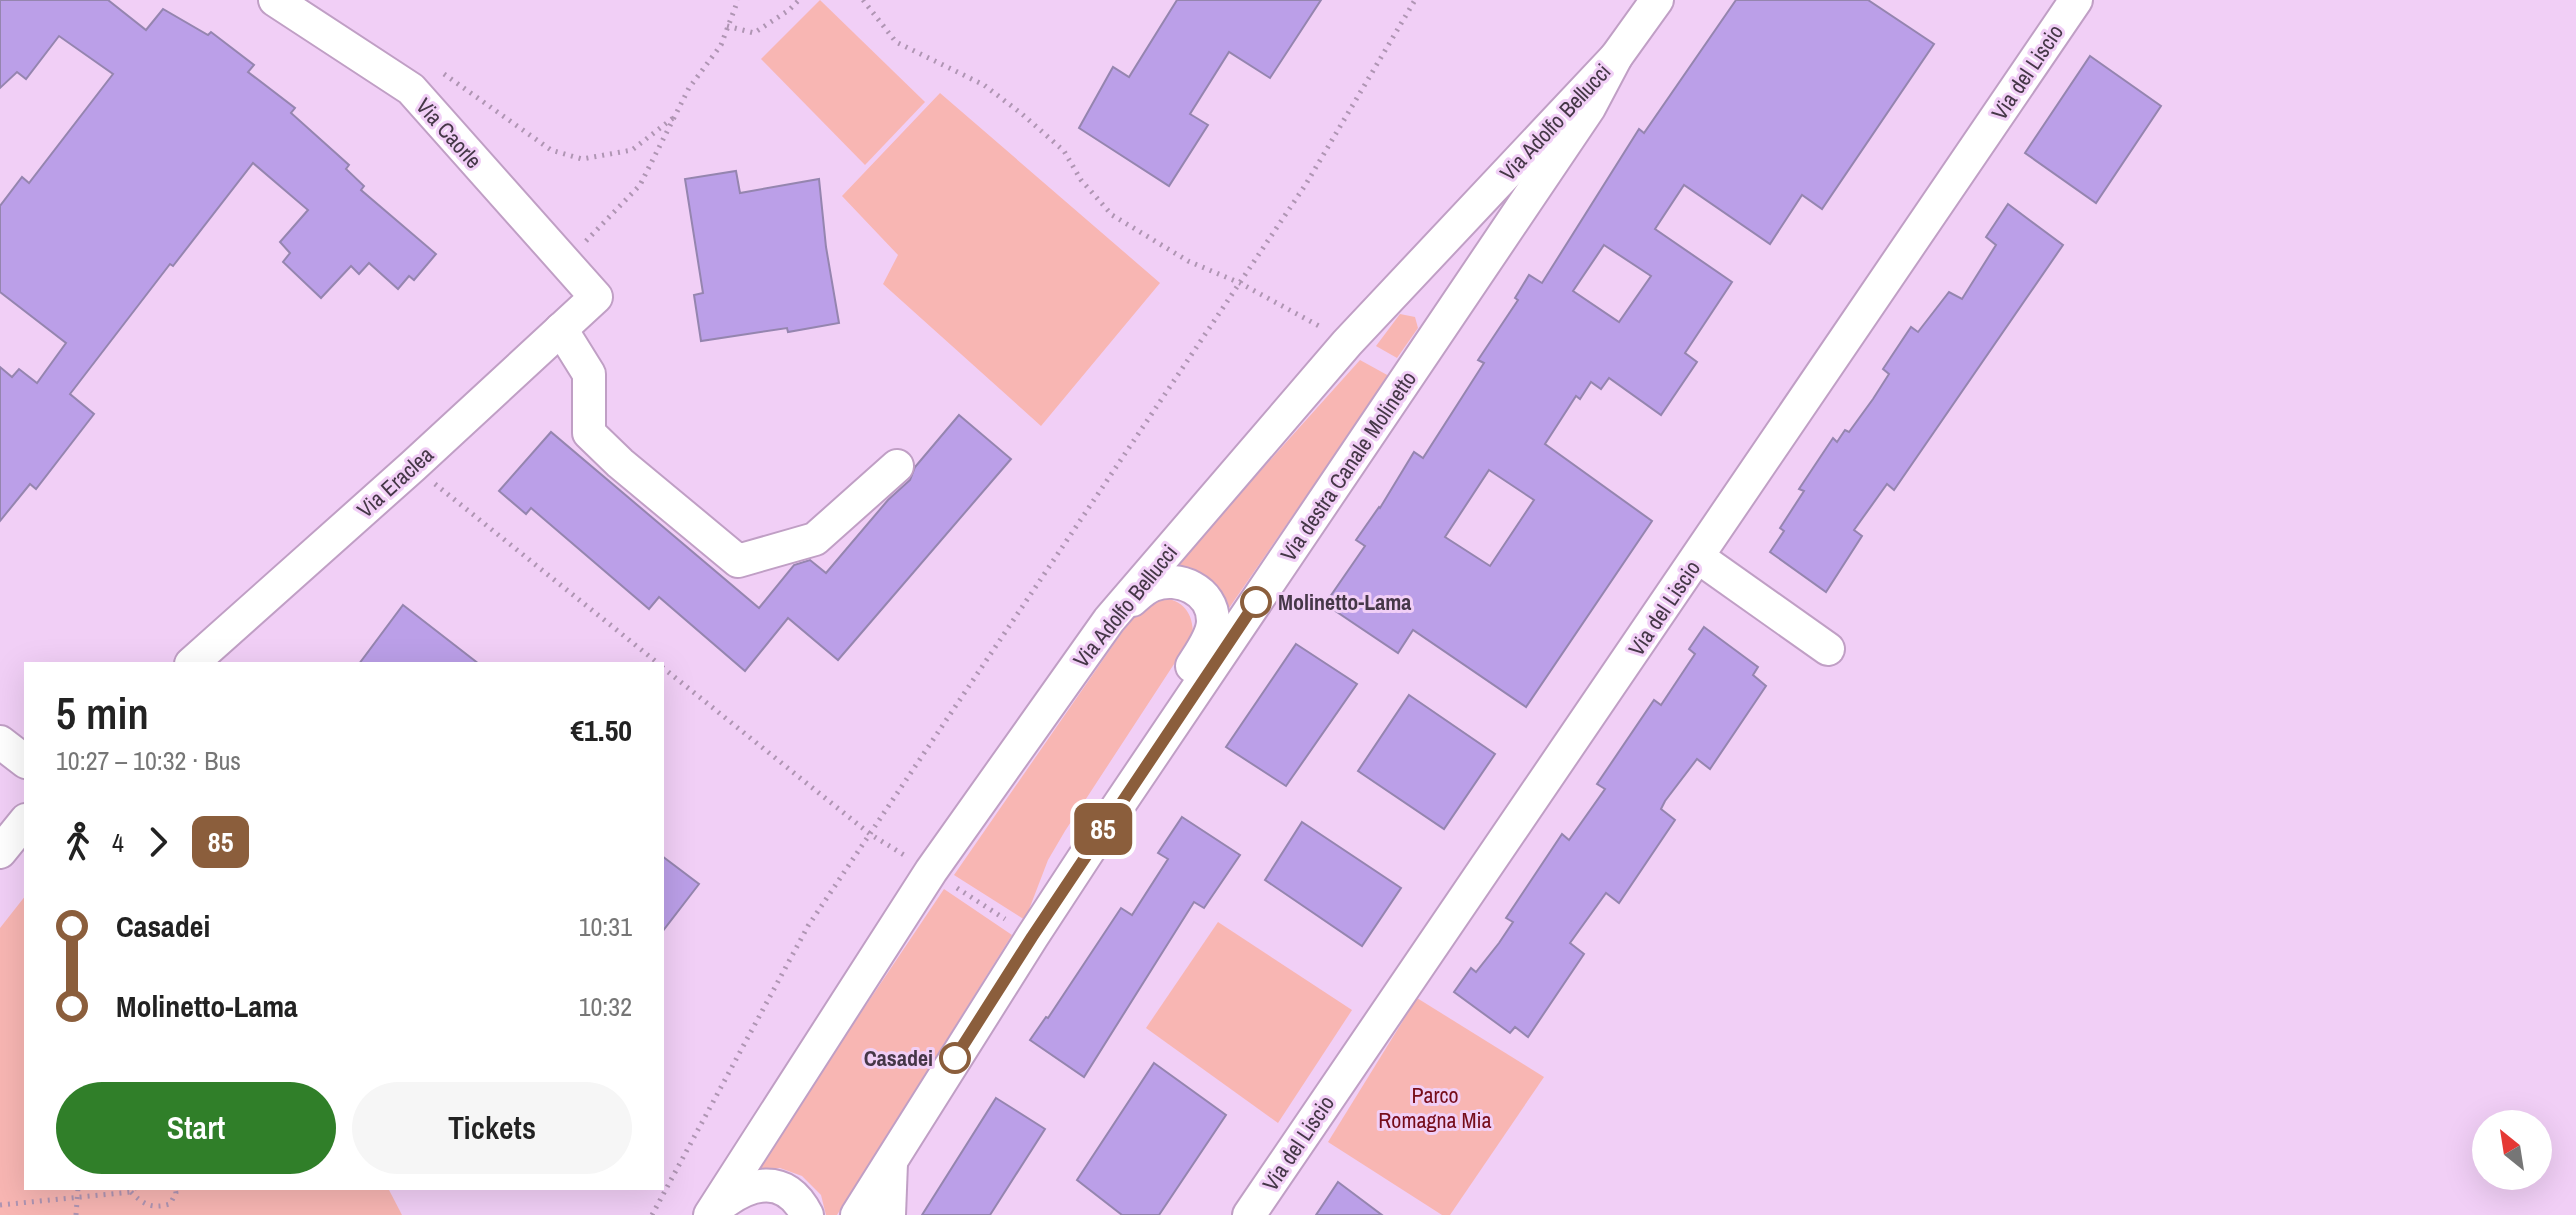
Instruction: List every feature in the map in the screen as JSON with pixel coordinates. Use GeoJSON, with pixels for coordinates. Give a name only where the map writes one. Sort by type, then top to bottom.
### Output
{"type":"FeatureCollection","features":[{"type":"Feature","properties":{"kind":"street","name":"Via Caorle"},"geometry":{"type":"LineString","coordinates":[[275,0],[411,89],[596,297]]}},
{"type":"Feature","properties":{"kind":"street","name":"Via destra Canale Molinetto"},"geometry":{"type":"LineString","coordinates":[[857,1215],[1102,830],[1589,108],[1616,57],[1657,0]]}},
{"type":"Feature","properties":{"kind":"street","name":"Via del Liscio"},"geometry":{"type":"LineString","coordinates":[[1249,1215],[2076,0]]}},
{"type":"Feature","properties":{"kind":"street","name":"Via Adolfo Bellucci"},"geometry":{"type":"LineString","coordinates":[[711,1213],[931,871],[1109,620],[1347,343],[1616,57]]}},
{"type":"Feature","properties":{"kind":"street","name":"Via Eraclea"},"geometry":{"type":"LineString","coordinates":[[193,662],[596,297]]}},
{"type":"Feature","properties":{"kind":"street"},"geometry":{"type":"LineString","coordinates":[[561,329],[589,374],[589,433],[620,463],[738,561],[815,539],[897,466]]}},
{"type":"Feature","properties":{"kind":"street"},"geometry":{"type":"LineString","coordinates":[[1698,557],[1828,649]]}},
{"type":"Feature","properties":{"kind":"street"},"geometry":{"type":"LineString","coordinates":[[1102,830],[1157,723],[1211,632],[1213,621],[1204,596],[1190,586],[1173,581],[1143,590],[1109,620]]}},
{"type":"Feature","properties":{"kind":"street"},"geometry":{"type":"LineString","coordinates":[[0,742],[24,760]]}},
{"type":"Feature","properties":{"kind":"street"},"geometry":{"type":"LineString","coordinates":[[0,852],[24,822]]}},
{"type":"Feature","properties":{"kind":"street"},"geometry":{"type":"LineString","coordinates":[[889,1215],[892,1157]]}},
{"type":"Feature","properties":{"kind":"street"},"geometry":{"type":"LineString","coordinates":[[711,1213],[736,1192],[768,1185],[782,1188],[793,1195],[807,1215]]}},
{"type":"Feature","properties":{"kind":"path"},"geometry":{"type":"LineString","coordinates":[[565,262],[640,185],[689,88],[721,45],[738,0]]}},
{"type":"Feature","properties":{"kind":"path"},"geometry":{"type":"LineString","coordinates":[[727,26],[754,33],[799,0]]}},
{"type":"Feature","properties":{"kind":"path"},"geometry":{"type":"LineString","coordinates":[[863,0],[896,42],[984,85],[1022,114],[1064,151],[1081,180],[1112,215],[1188,261],[1240,283],[1347,343]]}},
{"type":"Feature","properties":{"kind":"path"},"geometry":{"type":"LineString","coordinates":[[652,1215],[808,926],[1306,184],[1415,0]]}},
{"type":"Feature","properties":{"kind":"path"},"geometry":{"type":"LineString","coordinates":[[411,89],[433,67],[520,131],[551,150],[582,159],[632,150],[675,117]]}},
{"type":"Feature","properties":{"kind":"path"},"geometry":{"type":"LineString","coordinates":[[413,466],[656,662]]}},
{"type":"Feature","properties":{"kind":"path"},"geometry":{"type":"LineString","coordinates":[[664,668],[870,834],[1032,937]]}},
{"type":"Feature","properties":{"kind":"path"},"geometry":{"type":"LineString","coordinates":[[76,1215],[78,1190]]}},
{"type":"Feature","properties":{"kind":"path"},"geometry":{"type":"LineString","coordinates":[[0,1205],[76,1199],[133,1190],[142,1203],[156,1208],[170,1204],[175,1190]]}},
{"type":"Feature","properties":{"kind":"green space"},"geometry":{"type":"Polygon","coordinates":[[[820,0],[925,102],[865,165],[761,59],[820,0]]]}},
{"type":"Feature","properties":{"kind":"green space"},"geometry":{"type":"Polygon","coordinates":[[[940,93],[1160,283],[1041,426],[883,284],[898,255],[842,196],[940,93]]]}},
{"type":"Feature","properties":{"kind":"green space"},"geometry":{"type":"Polygon","coordinates":[[[1400,314],[1415,317],[1418,328],[1397,358],[1376,346],[1400,314]]]}},
{"type":"Feature","properties":{"kind":"green space"},"geometry":{"type":"Polygon","coordinates":[[[1360,360],[1389,376],[1227,611],[1202,576],[1174,567],[1360,360]]]}},
{"type":"Feature","properties":{"kind":"green space"},"geometry":{"type":"Polygon","coordinates":[[[1160,597],[1185,608],[1193,635],[1065,831],[1048,860],[1025,920],[954,875],[1143,602],[1160,597]]]}},
{"type":"Feature","properties":{"kind":"green space"},"geometry":{"type":"Polygon","coordinates":[[[944,889],[1012,935],[837,1215],[826,1215],[821,1195],[802,1176],[780,1168],[754,1172],[944,889]]]}},
{"type":"Feature","properties":{"kind":"green space"},"geometry":{"type":"Polygon","coordinates":[[[24,898],[24,1190],[389,1190],[402,1215],[0,1215],[0,928],[24,898]]]}},
{"type":"Feature","properties":{"kind":"green space"},"geometry":{"type":"Polygon","coordinates":[[[1218,922],[1352,1010],[1278,1123],[1146,1028],[1218,922]]]}},
{"type":"Feature","properties":{"kind":"green space","name":"Parco Romagna Mia"},"geometry":{"type":"Polygon","coordinates":[[[1417,998],[1544,1077],[1450,1215],[1442,1215],[1328,1142],[1417,998]]]}},
{"type":"Feature","properties":{"kind":"building"},"geometry":{"type":"Polygon","coordinates":[[[0,0],[108,0],[146,30],[163,9],[208,35],[211,32],[254,65],[248,72],[295,108],[291,113],[349,165],[346,169],[364,186],[361,190],[436,254],[414,280],[409,276],[398,289],[369,263],[359,274],[351,266],[321,298],[283,262],[290,253],[280,242],[308,210],[253,163],[70,394],[94,414],[36,489],[30,484],[0,521],[0,367],[12,377],[19,369],[37,383],[66,343],[0,292],[0,206],[22,177],[29,183],[113,74],[59,36],[26,79],[17,72],[0,88],[0,0]]]}},
{"type":"Feature","properties":{"kind":"building"},"geometry":{"type":"Polygon","coordinates":[[[1177,0],[1321,0],[1270,78],[1229,52],[1190,114],[1208,125],[1169,186],[1079,128],[1113,67],[1129,77],[1177,0]]]}},
{"type":"Feature","properties":{"kind":"building"},"geometry":{"type":"Polygon","coordinates":[[[1736,0],[1868,0],[1934,44],[1822,209],[1802,195],[1770,244],[1684,185],[1655,229],[1732,282],[1685,353],[1697,362],[1661,415],[1609,378],[1601,389],[1591,382],[1580,399],[1576,396],[1545,444],[1652,521],[1526,707],[1413,630],[1398,653],[1325,604],[1365,546],[1356,540],[1380,508],[1414,452],[1423,458],[1484,363],[1478,360],[1518,300],[1515,298],[1529,275],[1542,283],[1639,129],[1644,133],[1736,0]],[[1604,245],[1573,291],[1619,322],[1651,276],[1604,245]],[[1489,470],[1445,537],[1490,566],[1534,500],[1489,470]]]}},
{"type":"Feature","properties":{"kind":"building"},"geometry":{"type":"Polygon","coordinates":[[[2090,56],[2161,106],[2096,203],[2025,153],[2090,56]]]}},
{"type":"Feature","properties":{"kind":"building"},"geometry":{"type":"Polygon","coordinates":[[[736,171],[740,193],[819,179],[826,247],[839,323],[701,341],[694,295],[703,293],[685,179],[736,171]]]}},
{"type":"Feature","properties":{"kind":"building"},"geometry":{"type":"Polygon","coordinates":[[[2008,204],[2063,245],[1894,490],[1887,484],[1854,530],[1862,536],[1826,592],[1770,552],[1784,531],[1780,528],[1804,491],[1799,489],[1833,438],[1837,442],[1845,430],[1849,432],[1873,399],[1889,374],[1883,369],[1911,327],[1918,332],[1949,292],[1962,299],[1996,245],[1986,237],[2008,204]]]}},
{"type":"Feature","properties":{"kind":"building"},"geometry":{"type":"Polygon","coordinates":[[[959,415],[1011,459],[838,660],[788,618],[745,671],[659,597],[649,609],[531,508],[526,514],[499,491],[551,432],[759,608],[794,565],[810,560],[826,573],[888,500],[910,480],[915,467],[959,415]]]}},
{"type":"Feature","properties":{"kind":"building"},"geometry":{"type":"Polygon","coordinates":[[[403,605],[476,662],[360,662],[403,605]]]}},
{"type":"Feature","properties":{"kind":"building"},"geometry":{"type":"Polygon","coordinates":[[[1704,627],[1758,667],[1753,675],[1766,686],[1710,769],[1697,759],[1665,801],[1661,809],[1675,820],[1619,903],[1606,893],[1570,943],[1584,954],[1528,1037],[1515,1027],[1510,1033],[1454,992],[1471,968],[1476,972],[1499,943],[1513,922],[1506,918],[1562,834],[1569,840],[1605,789],[1597,784],[1654,700],[1661,705],[1695,654],[1689,649],[1704,627]]]}},
{"type":"Feature","properties":{"kind":"building"},"geometry":{"type":"Polygon","coordinates":[[[1296,644],[1357,684],[1286,786],[1226,747],[1296,644]]]}},
{"type":"Feature","properties":{"kind":"building"},"geometry":{"type":"Polygon","coordinates":[[[1409,695],[1495,754],[1444,829],[1358,771],[1409,695]]]}},
{"type":"Feature","properties":{"kind":"building"},"geometry":{"type":"Polygon","coordinates":[[[1182,817],[1240,855],[1204,908],[1194,902],[1084,1077],[1030,1040],[1121,908],[1132,915],[1168,859],[1158,853],[1182,817]]]}},
{"type":"Feature","properties":{"kind":"building"},"geometry":{"type":"Polygon","coordinates":[[[1302,822],[1401,888],[1362,946],[1265,880],[1302,822]]]}},
{"type":"Feature","properties":{"kind":"building"},"geometry":{"type":"Polygon","coordinates":[[[664,858],[699,884],[664,929],[664,858]]]}},
{"type":"Feature","properties":{"kind":"building"},"geometry":{"type":"Polygon","coordinates":[[[1154,1063],[1226,1115],[1159,1215],[1122,1215],[1077,1180],[1154,1063]]]}},
{"type":"Feature","properties":{"kind":"building"},"geometry":{"type":"Polygon","coordinates":[[[996,1098],[1045,1129],[990,1215],[922,1215],[996,1098]]]}},
{"type":"Feature","properties":{"kind":"building"},"geometry":{"type":"Polygon","coordinates":[[[1338,1182],[1382,1215],[1316,1215],[1338,1182]]]}},
{"type":"Feature","properties":{"kind":"bus line","name":"85"},"geometry":{"type":"LineString","coordinates":[[955,1058],[1119,805],[1256,602]]}},
{"type":"Feature","properties":{"kind":"place","name":"Molinetto-Lama"},"geometry":{"type":"Point","coordinates":[1256,602]}},
{"type":"Feature","properties":{"kind":"place","name":"Casadei"},"geometry":{"type":"Point","coordinates":[955,1058]}}]}
